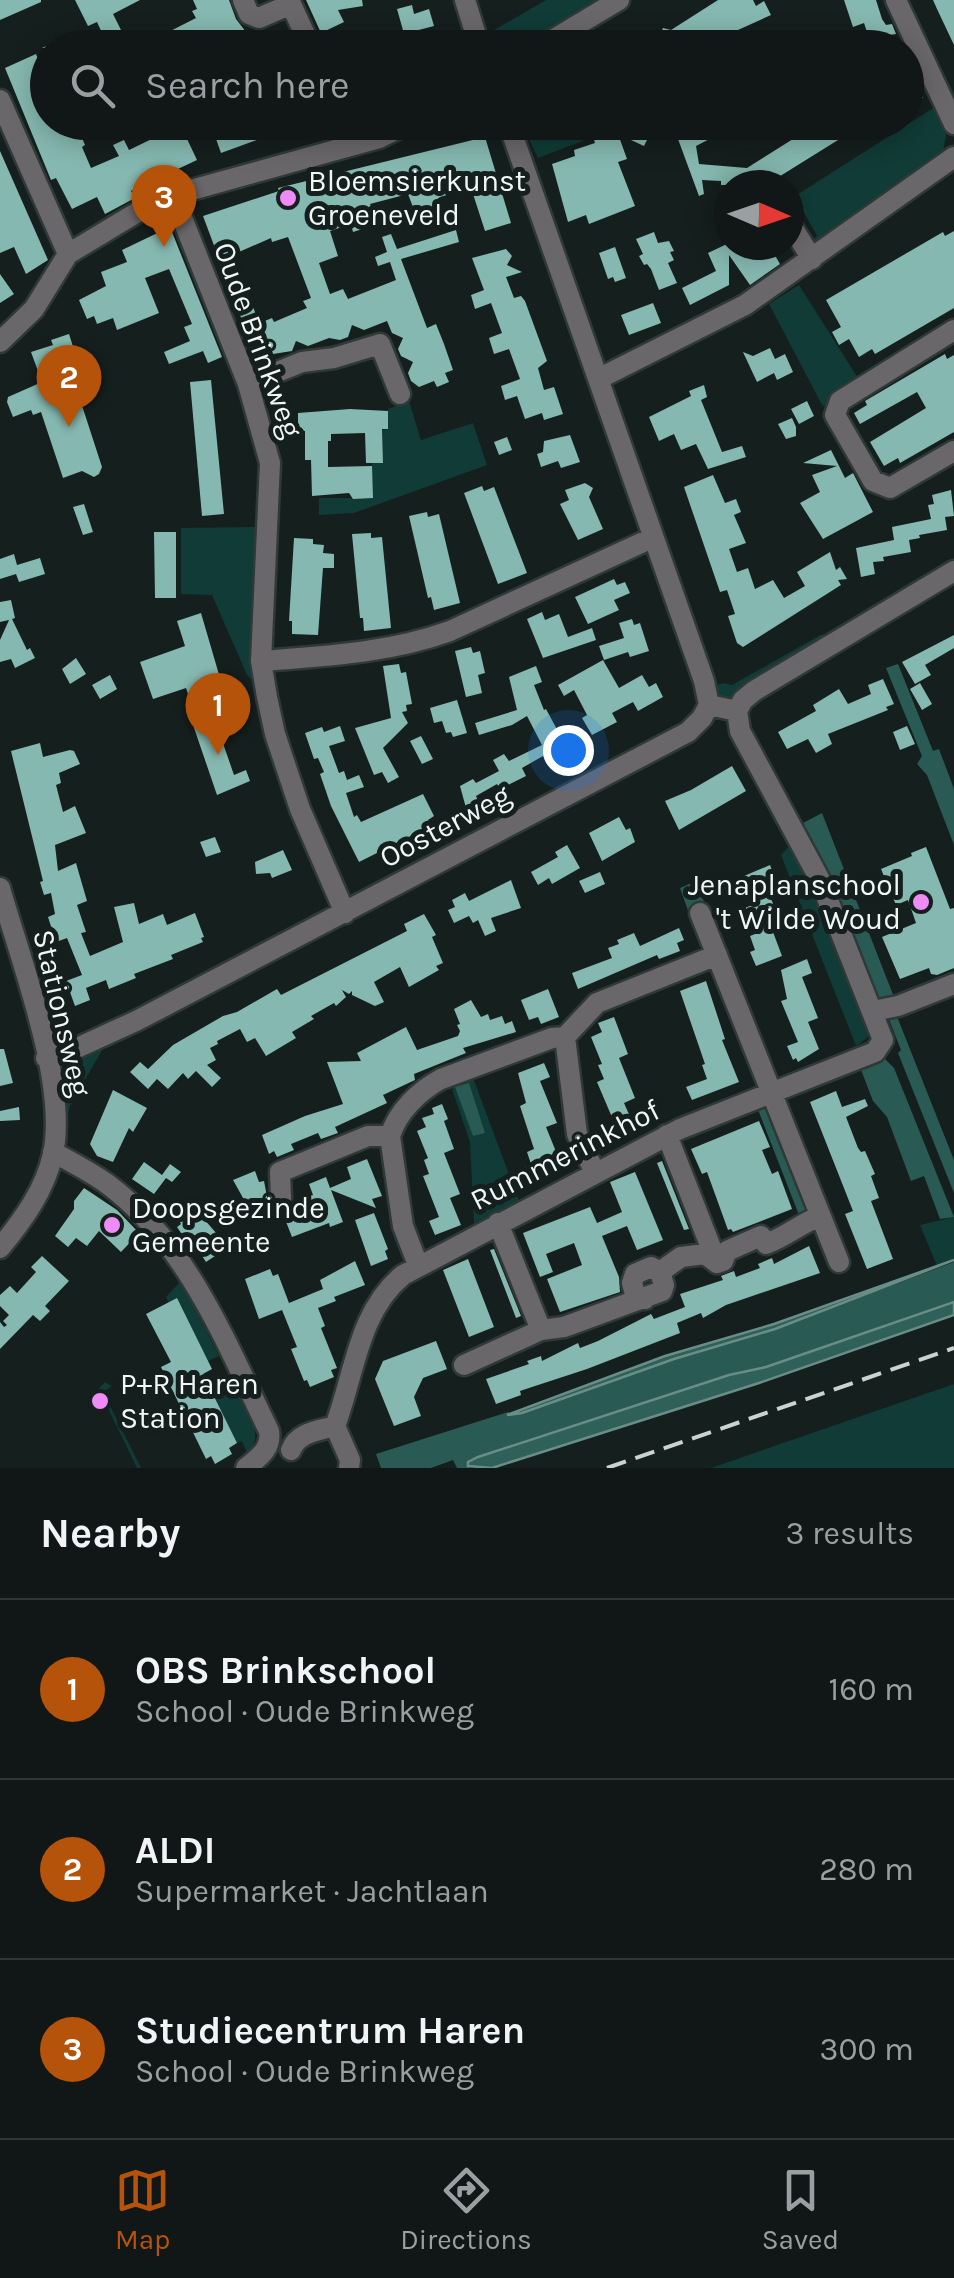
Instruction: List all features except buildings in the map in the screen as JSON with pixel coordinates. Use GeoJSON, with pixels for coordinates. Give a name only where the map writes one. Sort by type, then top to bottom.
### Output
{"type":"FeatureCollection","features":[{"type":"Feature","properties":{"kind":"street"},"geometry":{"type":"LineString","coordinates":[[243,0],[249,14],[260,18],[290,2],[303,30]]}},
{"type":"Feature","properties":{"kind":"street"},"geometry":{"type":"LineString","coordinates":[[464,0],[474,30]]}},
{"type":"Feature","properties":{"kind":"street"},"geometry":{"type":"LineString","coordinates":[[569,30],[619,0]]}},
{"type":"Feature","properties":{"kind":"street"},"geometry":{"type":"LineString","coordinates":[[896,0],[910,30]]}},
{"type":"Feature","properties":{"kind":"street"},"geometry":{"type":"LineString","coordinates":[[924,60],[954,124]]}},
{"type":"Feature","properties":{"kind":"street"},"geometry":{"type":"LineString","coordinates":[[0,100],[68,254]]}},
{"type":"Feature","properties":{"kind":"street"},"geometry":{"type":"LineString","coordinates":[[349,140],[351,145]]}},
{"type":"Feature","properties":{"kind":"street"},"geometry":{"type":"LineString","coordinates":[[0,342],[34,309],[68,254],[140,210],[173,195],[371,140]]}},
{"type":"Feature","properties":{"kind":"street"},"geometry":{"type":"LineString","coordinates":[[514,140],[704,681],[708,705],[737,710],[754,691],[954,572]]}},
{"type":"Feature","properties":{"kind":"street"},"geometry":{"type":"LineString","coordinates":[[598,379],[745,304],[954,157]]}},
{"type":"Feature","properties":{"kind":"street","name":"Oude Brinkweg"},"geometry":{"type":"LineString","coordinates":[[173,195],[248,384],[270,464],[261,661],[286,770],[345,913]]}},
{"type":"Feature","properties":{"kind":"street"},"geometry":{"type":"LineString","coordinates":[[804,246],[812,259]]}},
{"type":"Feature","properties":{"kind":"street"},"geometry":{"type":"LineString","coordinates":[[954,330],[840,401],[835,415],[874,481],[890,488],[954,451]]}},
{"type":"Feature","properties":{"kind":"street"},"geometry":{"type":"LineString","coordinates":[[248,384],[302,362],[334,358],[380,344],[400,394]]}},
{"type":"Feature","properties":{"kind":"street"},"geometry":{"type":"LineString","coordinates":[[261,661],[338,655],[420,642],[652,538]]}},
{"type":"Feature","properties":{"kind":"street","name":"Oosterweg"},"geometry":{"type":"LineString","coordinates":[[46,1058],[136,1021],[688,732],[708,705]]}},
{"type":"Feature","properties":{"kind":"street","name":"Rummerinkhof"},"geometry":{"type":"LineString","coordinates":[[335,1426],[373,1310],[388,1287],[418,1266],[667,1135],[875,1052],[883,1040],[820,880],[740,731],[737,710]]}},
{"type":"Feature","properties":{"kind":"street","name":"Stationsweg"},"geometry":{"type":"LineString","coordinates":[[0,888],[46,1058],[56,1118],[53,1152]]}},
{"type":"Feature","properties":{"kind":"street"},"geometry":{"type":"LineString","coordinates":[[700,913],[839,1262]]}},
{"type":"Feature","properties":{"kind":"street"},"geometry":{"type":"LineString","coordinates":[[418,1266],[403,1226],[390,1136],[394,1123],[424,1088],[552,1038],[565,1037],[597,1003],[717,955]]}},
{"type":"Feature","properties":{"kind":"street"},"geometry":{"type":"LineString","coordinates":[[873,1012],[954,984]]}},
{"type":"Feature","properties":{"kind":"street"},"geometry":{"type":"LineString","coordinates":[[565,1037],[580,1144],[595,1174]]}},
{"type":"Feature","properties":{"kind":"street"},"geometry":{"type":"LineString","coordinates":[[667,1135],[717,1263]]}},
{"type":"Feature","properties":{"kind":"street"},"geometry":{"type":"LineString","coordinates":[[281,1199],[280,1172],[368,1136],[390,1136]]}},
{"type":"Feature","properties":{"kind":"street"},"geometry":{"type":"LineString","coordinates":[[0,1248],[40,1190],[53,1152],[108,1185],[150,1222],[170,1246],[212,1316],[269,1430],[270,1443],[264,1453],[246,1468]]}},
{"type":"Feature","properties":{"kind":"street"},"geometry":{"type":"LineString","coordinates":[[717,1263],[727,1250],[762,1236],[766,1244],[792,1234],[797,1226],[820,1216]]}},
{"type":"Feature","properties":{"kind":"street"},"geometry":{"type":"LineString","coordinates":[[498,1224],[541,1330]]}},
{"type":"Feature","properties":{"kind":"street"},"geometry":{"type":"LineString","coordinates":[[464,1365],[541,1330],[564,1327],[662,1292],[660,1272],[669,1262],[696,1253],[717,1263]]}},
{"type":"Feature","properties":{"kind":"street"},"geometry":{"type":"LineString","coordinates":[[294,1459],[294,1440],[335,1426],[347,1450],[349,1468]]}},
{"type":"Feature","properties":{"kind":"street"},"geometry":{"type":"LineString","coordinates":[[270,1443],[294,1459]]}},
{"type":"Feature","properties":{"kind":"shaded area"},"geometry":{"type":"Polygon","coordinates":[[[546,0],[603,0],[549,30],[494,30],[546,0]]]}},
{"type":"Feature","properties":{"kind":"shaded area"},"geometry":{"type":"Polygon","coordinates":[[[935,107],[946,135],[943,153],[811,247],[808,242],[817,236],[804,212],[804,190],[883,140],[924,140],[924,114],[935,107]]]}},
{"type":"Feature","properties":{"kind":"shaded area"},"geometry":{"type":"Polygon","coordinates":[[[529,140],[585,140],[538,158],[529,140]]]}},
{"type":"Feature","properties":{"kind":"shaded area"},"geometry":{"type":"Polygon","coordinates":[[[799,285],[858,378],[832,398],[831,409],[822,405],[769,304],[799,285]]]}},
{"type":"Feature","properties":{"kind":"shaded area"},"geometry":{"type":"Polygon","coordinates":[[[409,401],[421,440],[473,423],[487,465],[354,513],[319,515],[319,498],[372,498],[372,463],[383,463],[382,430],[388,429],[388,409],[409,401]]]}},
{"type":"Feature","properties":{"kind":"shaded area"},"geometry":{"type":"Polygon","coordinates":[[[258,527],[254,682],[247,675],[212,595],[181,594],[181,528],[258,527]]]}},
{"type":"Feature","properties":{"kind":"shaded area"},"geometry":{"type":"Polygon","coordinates":[[[822,634],[826,642],[731,702],[716,699],[711,687],[732,685],[822,634]]]}},
{"type":"Feature","properties":{"kind":"shaded area"},"geometry":{"type":"Polygon","coordinates":[[[898,664],[933,751],[939,749],[954,789],[954,845],[927,775],[917,764],[922,756],[886,668],[898,664]]]}},
{"type":"Feature","properties":{"kind":"shaded area"},"geometry":{"type":"Polygon","coordinates":[[[822,813],[894,997],[878,998],[803,823],[822,813]]]}},
{"type":"Feature","properties":{"kind":"shaded area"},"geometry":{"type":"Polygon","coordinates":[[[793,842],[819,895],[870,1031],[856,1046],[781,855],[793,842]]]}},
{"type":"Feature","properties":{"kind":"shaded area"},"geometry":{"type":"Polygon","coordinates":[[[696,881],[706,907],[690,916],[680,888],[696,881]]]}},
{"type":"Feature","properties":{"kind":"shaded area"},"geometry":{"type":"Polygon","coordinates":[[[896,1014],[954,1160],[954,1193],[898,1053],[901,1050],[888,1017],[896,1014]]]}},
{"type":"Feature","properties":{"kind":"shaded area"},"geometry":{"type":"Polygon","coordinates":[[[105,1045],[70,1106],[63,1136],[59,1069],[64,1062],[105,1045]]]}},
{"type":"Feature","properties":{"kind":"shaded area"},"geometry":{"type":"Polygon","coordinates":[[[883,1057],[894,1068],[954,1217],[940,1219],[924,1176],[911,1181],[887,1117],[873,1101],[860,1067],[883,1057]]]}},
{"type":"Feature","properties":{"kind":"shaded area"},"geometry":{"type":"Polygon","coordinates":[[[472,1075],[519,1201],[474,1223],[470,1142],[450,1083],[472,1075]]]}},
{"type":"Feature","properties":{"kind":"shaded area"},"geometry":{"type":"Polygon","coordinates":[[[469,1083],[485,1133],[473,1136],[455,1087],[469,1083]]]}},
{"type":"Feature","properties":{"kind":"shaded area"},"geometry":{"type":"Polygon","coordinates":[[[765,1100],[809,1211],[799,1215],[755,1102],[765,1100]]]}},
{"type":"Feature","properties":{"kind":"shaded area"},"geometry":{"type":"Polygon","coordinates":[[[954,1217],[954,1260],[937,1266],[920,1225],[954,1217]]]}},
{"type":"Feature","properties":{"kind":"shaded area"},"geometry":{"type":"Polygon","coordinates":[[[954,1260],[775,1329],[507,1415],[665,1356],[774,1324],[954,1260]]]}},
{"type":"Feature","properties":{"kind":"shaded area"},"geometry":{"type":"Polygon","coordinates":[[[954,1262],[954,1302],[766,1367],[729,1375],[478,1457],[470,1468],[457,1468],[453,1460],[431,1468],[381,1468],[376,1454],[508,1412],[522,1413],[674,1359],[775,1329],[954,1262]]]}},
{"type":"Feature","properties":{"kind":"shaded area"},"geometry":{"type":"Polygon","coordinates":[[[181,1281],[219,1356],[208,1361],[177,1299],[169,1303],[166,1297],[181,1281]]]}},
{"type":"Feature","properties":{"kind":"shaded area"},"geometry":{"type":"Polygon","coordinates":[[[954,1302],[954,1315],[759,1383],[492,1468],[468,1466],[478,1457],[729,1375],[766,1367],[954,1302]]]}},
{"type":"Feature","properties":{"kind":"shaded area"},"geometry":{"type":"Polygon","coordinates":[[[229,1375],[254,1426],[253,1445],[247,1453],[242,1441],[237,1443],[208,1385],[229,1375]]]}},
{"type":"Feature","properties":{"kind":"shaded area"},"geometry":{"type":"Polygon","coordinates":[[[105,1382],[112,1386],[103,1392],[141,1468],[137,1468],[102,1396],[92,1400],[105,1382]]]}},
{"type":"Feature","properties":{"kind":"shaded area"},"geometry":{"type":"Polygon","coordinates":[[[954,1384],[954,1468],[711,1468],[954,1384]]]}},
{"type":"Feature","properties":{"kind":"railway"},"geometry":{"type":"LineString","coordinates":[[607,1468],[954,1348]]}},
{"type":"Feature","properties":{"kind":"place","name":"Bloemsierkunst Groeneveld"},"geometry":{"type":"Point","coordinates":[288,198]}},
{"type":"Feature","properties":{"kind":"place","name":"Studiecentrum Haren"},"geometry":{"type":"Point","coordinates":[164,247]}},
{"type":"Feature","properties":{"kind":"place","name":"ALDI"},"geometry":{"type":"Point","coordinates":[69,427]}},
{"type":"Feature","properties":{"kind":"place","name":"OBS Brinkschool"},"geometry":{"type":"Point","coordinates":[218,755]}},
{"type":"Feature","properties":{"kind":"place","name":"Jenaplanschool 't Wilde Woud"},"geometry":{"type":"Point","coordinates":[921,902]}},
{"type":"Feature","properties":{"kind":"place","name":"Doopsgezinde Gemeente"},"geometry":{"type":"Point","coordinates":[112,1225]}},
{"type":"Feature","properties":{"kind":"place","name":"P+R Haren Station"},"geometry":{"type":"Point","coordinates":[100,1401]}}]}
